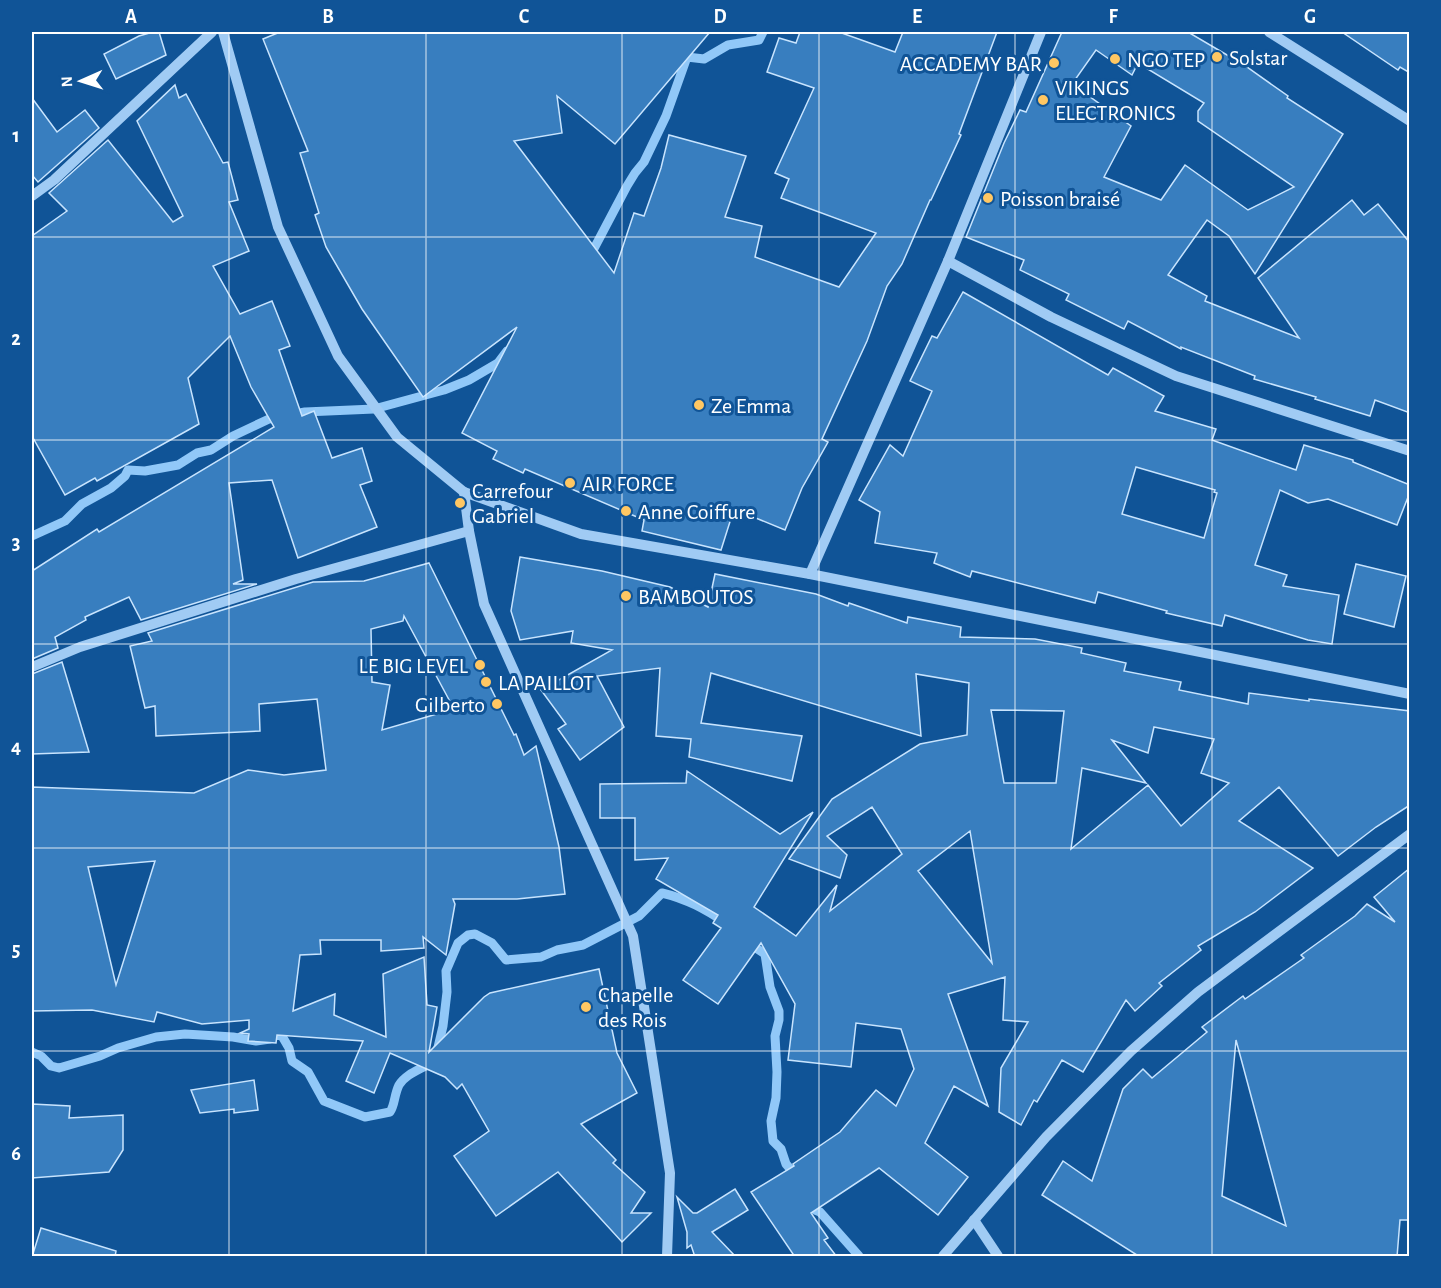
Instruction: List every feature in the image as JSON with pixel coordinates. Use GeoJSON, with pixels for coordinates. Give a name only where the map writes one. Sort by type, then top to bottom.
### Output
{"type":"FeatureCollection","features":[{"type":"Feature","properties":{"kind":"street"},"geometry":{"type":"LineString","coordinates":[[32,196],[54,180],[212,32]]}},
{"type":"Feature","properties":{"kind":"street"},"geometry":{"type":"LineString","coordinates":[[223,32],[278,227],[338,356],[397,437],[464,492],[581,534],[810,574],[1410,694]]}},
{"type":"Feature","properties":{"kind":"street"},"geometry":{"type":"LineString","coordinates":[[810,574],[948,261],[1041,32]]}},
{"type":"Feature","properties":{"kind":"street"},"geometry":{"type":"LineString","coordinates":[[1269,32],[1410,121]]}},
{"type":"Feature","properties":{"kind":"street"},"geometry":{"type":"LineString","coordinates":[[948,261],[1051,317],[1176,376],[1410,451]]}},
{"type":"Feature","properties":{"kind":"street"},"geometry":{"type":"LineString","coordinates":[[464,492],[469,531],[484,604],[633,936],[670,1173],[667,1257]]}},
{"type":"Feature","properties":{"kind":"street"},"geometry":{"type":"LineString","coordinates":[[32,667],[80,647],[296,579],[469,531]]}},
{"type":"Feature","properties":{"kind":"street"},"geometry":{"type":"LineString","coordinates":[[943,1257],[1046,1137],[1139,1043],[1198,992],[1410,834]]}},
{"type":"Feature","properties":{"kind":"street"},"geometry":{"type":"LineString","coordinates":[[974,1220],[998,1257]]}},
{"type":"Feature","properties":{"kind":"building"},"geometry":{"type":"Polygon","coordinates":[[[159,32],[166,55],[116,79],[104,54],[139,36],[159,32]]]}},
{"type":"Feature","properties":{"kind":"building"},"geometry":{"type":"Polygon","coordinates":[[[280,32],[710,32],[615,144],[557,96],[562,133],[514,141],[614,273],[634,213],[644,216],[661,168],[669,135],[746,156],[725,217],[762,226],[755,257],[839,287],[876,233],[781,198],[789,179],[775,173],[814,88],[767,72],[779,38],[796,43],[800,32],[839,32],[895,52],[903,32],[997,32],[959,134],[961,135],[902,264],[887,286],[867,341],[822,439],[828,442],[802,488],[785,530],[734,509],[721,550],[642,531],[644,520],[525,469],[523,473],[493,459],[497,451],[462,433],[517,327],[423,397],[362,309],[326,247],[315,215],[319,213],[300,153],[308,151],[263,39],[280,32]]]}},
{"type":"Feature","properties":{"kind":"building"},"geometry":{"type":"Polygon","coordinates":[[[1062,32],[1188,32],[1244,65],[1288,96],[1287,98],[1343,134],[1255,274],[1229,236],[1207,220],[1168,275],[1207,296],[1205,301],[1299,338],[1258,278],[1352,200],[1364,215],[1378,204],[1410,243],[1410,413],[1375,400],[1370,416],[1254,379],[1255,376],[1181,347],[1181,349],[1128,321],[1124,329],[1066,300],[1069,294],[1020,270],[1024,260],[966,237],[1004,143],[1020,110],[1026,112],[1062,32]],[[1096,50],[1072,84],[1131,126],[1104,177],[1161,200],[1185,165],[1248,210],[1294,187],[1198,121],[1198,111],[1204,103],[1138,63],[1132,75],[1096,50]]]}},
{"type":"Feature","properties":{"kind":"building"},"geometry":{"type":"Polygon","coordinates":[[[1342,32],[1410,32],[1410,73],[1400,67],[1398,70],[1342,32]]]}},
{"type":"Feature","properties":{"kind":"building"},"geometry":{"type":"Polygon","coordinates":[[[175,85],[179,98],[186,94],[223,163],[228,162],[238,200],[229,202],[249,251],[213,266],[240,314],[272,301],[290,346],[279,350],[302,416],[314,411],[332,458],[362,448],[372,481],[360,485],[377,527],[298,558],[272,480],[229,483],[243,580],[233,584],[257,584],[141,620],[129,597],[85,617],[86,620],[55,637],[58,648],[32,659],[32,571],[97,529],[99,532],[274,427],[251,387],[230,336],[188,378],[199,424],[97,481],[95,478],[65,495],[32,436],[32,236],[67,211],[49,193],[108,140],[173,222],[183,216],[137,121],[175,85]]]}},
{"type":"Feature","properties":{"kind":"building"},"geometry":{"type":"Polygon","coordinates":[[[32,98],[57,132],[85,110],[99,128],[38,182],[32,175],[32,98]]]}},
{"type":"Feature","properties":{"kind":"building"},"geometry":{"type":"Polygon","coordinates":[[[963,292],[1108,375],[1113,368],[1164,396],[1155,411],[1216,429],[1212,440],[1296,470],[1304,445],[1353,460],[1353,462],[1410,485],[1410,492],[1397,525],[1328,499],[1308,503],[1280,490],[1255,565],[1287,575],[1283,586],[1339,595],[1332,644],[1308,640],[1225,615],[1222,626],[1166,613],[1167,611],[1098,592],[1095,603],[972,571],[970,577],[934,563],[937,553],[875,543],[880,512],[859,500],[890,445],[903,456],[932,391],[910,381],[932,336],[937,338],[963,292]],[[1136,467],[1122,514],[1204,538],[1217,493],[1214,492],[1215,490],[1136,467]]]}},
{"type":"Feature","properties":{"kind":"building"},"geometry":{"type":"Polygon","coordinates":[[[520,557],[602,571],[670,587],[708,607],[715,574],[816,594],[907,623],[908,617],[961,627],[960,637],[1035,639],[1082,648],[1081,653],[1126,663],[1124,671],[1181,682],[1179,690],[1248,704],[1249,693],[1410,711],[1410,805],[1338,856],[1279,787],[1239,821],[1313,868],[1255,912],[1198,946],[1201,950],[1159,983],[1162,986],[1135,1011],[1126,1000],[1083,1072],[1062,1060],[1037,1102],[1034,1100],[1021,1125],[999,1112],[1001,1068],[1028,1022],[1003,1020],[1005,977],[948,994],[988,1106],[954,1086],[925,1143],[968,1177],[938,1215],[879,1168],[811,1213],[828,1238],[824,1240],[837,1257],[795,1257],[751,1192],[794,1166],[793,1164],[840,1132],[876,1090],[896,1106],[914,1069],[901,1029],[856,1023],[851,1067],[788,1060],[795,1004],[761,943],[718,1004],[683,980],[721,928],[713,923],[718,915],[656,879],[668,858],[635,860],[635,818],[600,818],[600,784],[686,783],[687,771],[780,834],[813,812],[754,907],[796,936],[837,885],[830,911],[902,854],[872,807],[827,836],[847,855],[840,878],[789,859],[832,799],[920,744],[967,735],[969,683],[916,674],[921,736],[711,673],[701,723],[802,736],[792,781],[689,757],[691,739],[656,736],[660,668],[597,676],[624,727],[580,760],[558,729],[566,724],[541,690],[612,650],[571,643],[573,631],[520,640],[511,611],[520,557]],[[991,710],[1004,783],[1056,783],[1064,711],[991,710]],[[1154,727],[1148,753],[1112,740],[1146,783],[1082,768],[1071,849],[1148,785],[1181,826],[1229,783],[1201,773],[1214,739],[1154,727]],[[970,831],[918,871],[992,963],[970,831]]]}},
{"type":"Feature","properties":{"kind":"building"},"geometry":{"type":"Polygon","coordinates":[[[429,563],[514,735],[516,734],[524,755],[536,746],[559,847],[565,894],[517,899],[453,899],[455,904],[446,955],[423,937],[424,948],[381,951],[381,940],[320,940],[321,954],[300,955],[293,1011],[335,994],[334,1015],[386,1037],[383,974],[424,957],[427,1005],[437,1007],[429,1052],[490,993],[599,969],[617,1053],[637,1093],[581,1124],[616,1160],[613,1163],[645,1192],[631,1213],[651,1213],[622,1242],[558,1172],[496,1216],[454,1156],[489,1131],[462,1084],[457,1089],[445,1077],[390,1053],[374,1093],[346,1081],[363,1041],[277,1035],[276,1043],[248,1041],[249,1034],[240,1033],[249,1029],[249,1020],[202,1024],[157,1012],[154,1022],[92,1010],[32,1011],[32,787],[194,793],[248,770],[284,775],[326,770],[317,699],[259,704],[260,731],[156,736],[155,706],[145,708],[130,646],[152,641],[148,633],[313,582],[364,581],[429,563]],[[404,616],[403,621],[371,629],[372,682],[390,685],[382,730],[454,709],[404,616]],[[155,861],[88,867],[116,985],[155,861]]]}},
{"type":"Feature","properties":{"kind":"building"},"geometry":{"type":"Polygon","coordinates":[[[1356,564],[1406,576],[1394,627],[1344,614],[1356,564]]]}},
{"type":"Feature","properties":{"kind":"building"},"geometry":{"type":"Polygon","coordinates":[[[62,662],[89,752],[32,754],[32,674],[62,662]]]}},
{"type":"Feature","properties":{"kind":"building"},"geometry":{"type":"Polygon","coordinates":[[[1410,868],[1410,1220],[1400,1220],[1397,1257],[1140,1257],[1042,1195],[1063,1161],[1092,1181],[1123,1089],[1143,1069],[1152,1078],[1207,1032],[1202,1027],[1243,996],[1245,999],[1304,958],[1301,955],[1355,916],[1367,904],[1395,922],[1374,897],[1410,868]],[[1236,1040],[1222,1196],[1286,1226],[1236,1040]]]}},
{"type":"Feature","properties":{"kind":"building"},"geometry":{"type":"Polygon","coordinates":[[[254,1080],[258,1110],[234,1113],[234,1109],[200,1113],[191,1090],[254,1080]]]}},
{"type":"Feature","properties":{"kind":"building"},"geometry":{"type":"Polygon","coordinates":[[[32,1104],[70,1106],[69,1118],[123,1115],[123,1150],[109,1172],[32,1178],[32,1104]]]}},
{"type":"Feature","properties":{"kind":"building"},"geometry":{"type":"Polygon","coordinates":[[[735,1189],[748,1210],[712,1232],[736,1257],[695,1257],[691,1245],[687,1248],[687,1232],[677,1197],[693,1213],[697,1213],[735,1189]]]}},
{"type":"Feature","properties":{"kind":"building"},"geometry":{"type":"Polygon","coordinates":[[[41,1228],[116,1251],[115,1257],[32,1257],[41,1228]]]}},
{"type":"Feature","properties":{"kind":"waterway"},"geometry":{"type":"LineString","coordinates":[[589,258],[627,186],[644,162],[666,116],[687,57],[704,59],[728,45],[759,40],[763,32]]}},
{"type":"Feature","properties":{"kind":"waterway"},"geometry":{"type":"LineString","coordinates":[[32,536],[65,521],[82,504],[111,488],[125,476],[128,470],[145,471],[178,465],[197,453],[211,450],[233,436],[269,419],[305,412],[374,409],[444,390],[469,380],[498,363],[507,351]]}},
{"type":"Feature","properties":{"kind":"waterway"},"geometry":{"type":"LineString","coordinates":[[32,1052],[41,1056],[51,1066],[59,1068],[156,1037],[185,1034],[256,1041],[270,1039],[275,1034],[282,1036],[289,1048],[292,1061],[308,1072],[324,1101],[365,1117],[390,1112],[402,1081],[435,1060],[443,1026],[447,992],[446,971],[458,943],[468,935],[475,934],[492,943],[506,960],[541,957],[557,950],[583,945],[639,916],[662,893],[696,905],[726,923]]}},
{"type":"Feature","properties":{"kind":"waterway"},"geometry":{"type":"LineString","coordinates":[[747,942],[765,954],[770,987],[779,1011],[775,1036],[776,1098],[771,1121],[773,1141],[781,1149],[786,1164],[797,1177]]}},
{"type":"Feature","properties":{"kind":"waterway"},"geometry":{"type":"LineString","coordinates":[[811,1201],[815,1210],[820,1212],[859,1256]]}},
{"type":"Feature","properties":{"kind":"place","name":"Solstar"},"geometry":{"type":"Point","coordinates":[1217,57]}},
{"type":"Feature","properties":{"kind":"place","name":"NGO TEP"},"geometry":{"type":"Point","coordinates":[1115,59]}},
{"type":"Feature","properties":{"kind":"place","name":"ACCADEMY BAR"},"geometry":{"type":"Point","coordinates":[1054,63]}},
{"type":"Feature","properties":{"kind":"place","name":"VIKINGS ELECTRONICS"},"geometry":{"type":"Point","coordinates":[1043,100]}},
{"type":"Feature","properties":{"kind":"place","name":"Poisson braisé"},"geometry":{"type":"Point","coordinates":[988,198]}},
{"type":"Feature","properties":{"kind":"place","name":"Ze Emma"},"geometry":{"type":"Point","coordinates":[699,405]}},
{"type":"Feature","properties":{"kind":"place","name":"AIR FORCE"},"geometry":{"type":"Point","coordinates":[570,483]}},
{"type":"Feature","properties":{"kind":"place","name":"Carrefour Gabriel"},"geometry":{"type":"Point","coordinates":[460,503]}},
{"type":"Feature","properties":{"kind":"place","name":"Anne Coiffure"},"geometry":{"type":"Point","coordinates":[626,511]}},
{"type":"Feature","properties":{"kind":"place","name":"BAMBOUTOS"},"geometry":{"type":"Point","coordinates":[626,596]}},
{"type":"Feature","properties":{"kind":"place","name":"LE BIG LEVEL"},"geometry":{"type":"Point","coordinates":[480,665]}},
{"type":"Feature","properties":{"kind":"place","name":"LA PAILLOT"},"geometry":{"type":"Point","coordinates":[486,682]}},
{"type":"Feature","properties":{"kind":"place","name":"Gilberto"},"geometry":{"type":"Point","coordinates":[497,704]}},
{"type":"Feature","properties":{"kind":"place","name":"Chapelle des Rois"},"geometry":{"type":"Point","coordinates":[586,1007]}}]}
